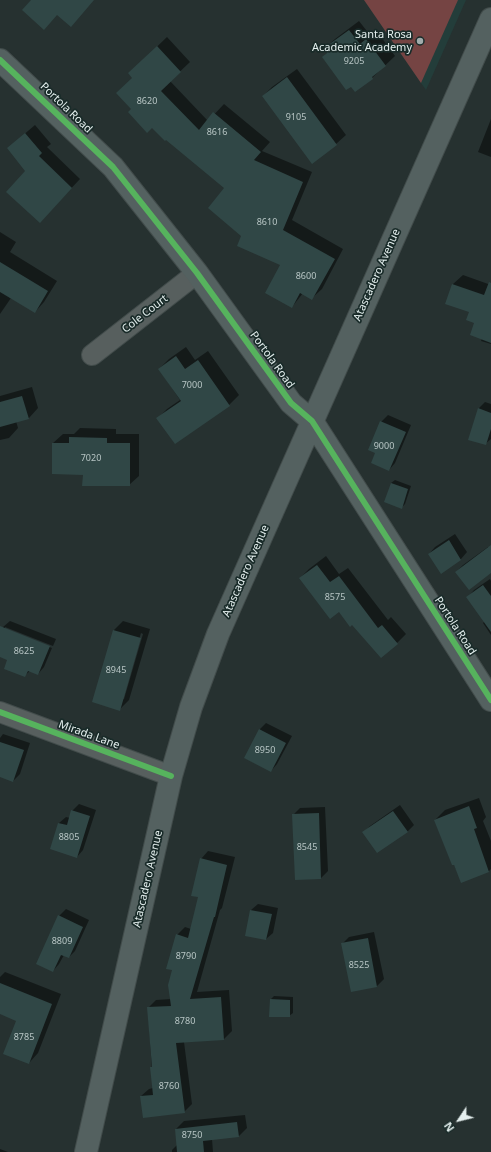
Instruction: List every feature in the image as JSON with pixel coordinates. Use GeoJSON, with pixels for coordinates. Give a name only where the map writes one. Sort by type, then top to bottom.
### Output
{"type":"FeatureCollection","features":[{"type":"Feature","properties":{"kind":"main road","name":"Atascadero Avenue"},"geometry":{"type":"LineString","coordinates":[[86,1152],[171,776],[191,707],[218,634],[491,19]]}},
{"type":"Feature","properties":{"kind":"main road","name":"Portola Road"},"geometry":{"type":"LineString","coordinates":[[0,60],[113,167],[197,273],[291,403],[312,421],[491,700]]}},
{"type":"Feature","properties":{"kind":"street","name":"Cole Court"},"geometry":{"type":"LineString","coordinates":[[92,355],[197,273]]}},
{"type":"Feature","properties":{"kind":"street","name":"Mirada Lane"},"geometry":{"type":"LineString","coordinates":[[0,712],[171,776]]}},
{"type":"Feature","properties":{"kind":"shaded area","name":"Santa Rosa Academic Academy"},"geometry":{"type":"Polygon","coordinates":[[[364,0],[466,0],[426,90],[421,83],[364,0]]]}},
{"type":"Feature","properties":{"kind":"shaded area","name":"Santa Rosa Academic Academy"},"geometry":{"type":"Polygon","coordinates":[[[364,0],[458,0],[421,83],[364,0]]]}},
{"type":"Feature","properties":{"kind":"building"},"geometry":{"type":"Polygon","coordinates":[[[31,0],[94,0],[71,27],[57,15],[44,30],[22,10],[31,0]]]}},
{"type":"Feature","properties":{"kind":"building"},"geometry":{"type":"Polygon","coordinates":[[[349,30],[360,44],[366,39],[386,66],[372,77],[373,79],[355,92],[351,87],[346,90],[322,57],[327,53],[324,48],[349,30]]]}},
{"type":"Feature","properties":{"kind":"building"},"geometry":{"type":"Polygon","coordinates":[[[157,46],[181,72],[161,91],[199,130],[213,112],[261,152],[254,160],[303,182],[283,230],[335,259],[312,300],[300,293],[292,308],[265,293],[280,265],[237,246],[241,236],[208,208],[224,188],[166,140],[165,141],[152,128],[147,133],[128,112],[131,109],[116,93],[132,78],[128,73],[157,46]]]}},
{"type":"Feature","properties":{"kind":"building"},"geometry":{"type":"Polygon","coordinates":[[[287,77],[337,145],[312,164],[262,96],[287,77]]]}},
{"type":"Feature","properties":{"kind":"building"},"geometry":{"type":"Polygon","coordinates":[[[25,133],[42,153],[39,156],[72,188],[40,223],[6,192],[25,171],[7,148],[25,133]]]}},
{"type":"Feature","properties":{"kind":"building"},"geometry":{"type":"Polygon","coordinates":[[[0,262],[48,291],[35,313],[0,292],[0,262]]]}},
{"type":"Feature","properties":{"kind":"building"},"geometry":{"type":"Polygon","coordinates":[[[489,282],[491,283],[491,343],[470,335],[474,323],[466,320],[469,312],[445,304],[452,284],[484,295],[489,282]]]}},
{"type":"Feature","properties":{"kind":"building"},"geometry":{"type":"Polygon","coordinates":[[[176,356],[185,369],[198,360],[230,406],[175,444],[156,418],[181,401],[158,369],[176,356]]]}},
{"type":"Feature","properties":{"kind":"building"},"geometry":{"type":"Polygon","coordinates":[[[22,396],[29,419],[0,427],[0,402],[22,396]]]}},
{"type":"Feature","properties":{"kind":"building"},"geometry":{"type":"Polygon","coordinates":[[[478,408],[491,413],[491,429],[486,445],[468,440],[478,408]]]}},
{"type":"Feature","properties":{"kind":"building"},"geometry":{"type":"Polygon","coordinates":[[[380,421],[406,432],[389,471],[371,463],[375,453],[368,450],[380,421]]]}},
{"type":"Feature","properties":{"kind":"building"},"geometry":{"type":"Polygon","coordinates":[[[69,437],[107,438],[107,443],[130,443],[130,486],[82,486],[83,475],[52,474],[52,443],[69,443],[69,437]]]}},
{"type":"Feature","properties":{"kind":"building"},"geometry":{"type":"Polygon","coordinates":[[[391,483],[408,489],[402,509],[384,502],[391,483]]]}},
{"type":"Feature","properties":{"kind":"building"},"geometry":{"type":"Polygon","coordinates":[[[449,540],[461,560],[441,574],[428,554],[449,540]]]}},
{"type":"Feature","properties":{"kind":"building"},"geometry":{"type":"Polygon","coordinates":[[[491,545],[491,573],[469,590],[455,572],[491,545]]]}},
{"type":"Feature","properties":{"kind":"building"},"geometry":{"type":"Polygon","coordinates":[[[317,565],[330,582],[339,576],[378,628],[382,625],[398,644],[381,658],[352,625],[350,627],[339,612],[330,619],[299,578],[317,565]]]}},
{"type":"Feature","properties":{"kind":"building"},"geometry":{"type":"Polygon","coordinates":[[[483,585],[491,596],[491,632],[466,597],[483,585]]]}},
{"type":"Feature","properties":{"kind":"building"},"geometry":{"type":"Polygon","coordinates":[[[0,626],[50,646],[38,675],[28,671],[25,677],[4,669],[7,660],[0,657],[0,626]]]}},
{"type":"Feature","properties":{"kind":"building"},"geometry":{"type":"Polygon","coordinates":[[[113,630],[141,638],[120,711],[92,702],[113,630]]]}},
{"type":"Feature","properties":{"kind":"building"},"geometry":{"type":"Polygon","coordinates":[[[259,729],[286,743],[271,772],[244,758],[259,729]]]}},
{"type":"Feature","properties":{"kind":"building"},"geometry":{"type":"Polygon","coordinates":[[[0,742],[24,750],[13,782],[0,777],[0,742]]]}},
{"type":"Feature","properties":{"kind":"building"},"geometry":{"type":"Polygon","coordinates":[[[469,806],[477,828],[474,829],[489,872],[461,883],[434,820],[469,806]]]}},
{"type":"Feature","properties":{"kind":"building"},"geometry":{"type":"Polygon","coordinates":[[[71,810],[90,816],[77,858],[50,849],[58,823],[67,825],[71,810]]]}},
{"type":"Feature","properties":{"kind":"building"},"geometry":{"type":"Polygon","coordinates":[[[393,811],[408,832],[377,853],[362,832],[393,811]]]}},
{"type":"Feature","properties":{"kind":"building"},"geometry":{"type":"Polygon","coordinates":[[[319,813],[321,879],[295,880],[292,814],[319,813]]]}},
{"type":"Feature","properties":{"kind":"building"},"geometry":{"type":"Polygon","coordinates":[[[200,858],[227,865],[215,917],[190,999],[221,997],[224,1040],[176,1043],[185,1113],[143,1118],[140,1096],[153,1095],[147,1007],[171,1006],[168,985],[172,970],[166,969],[176,934],[188,938],[198,897],[191,896],[200,858]]]}},
{"type":"Feature","properties":{"kind":"building"},"geometry":{"type":"Polygon","coordinates":[[[250,910],[272,914],[266,940],[245,936],[250,910]]]}},
{"type":"Feature","properties":{"kind":"building"},"geometry":{"type":"Polygon","coordinates":[[[58,915],[83,927],[69,958],[61,955],[53,972],[36,964],[58,915]]]}},
{"type":"Feature","properties":{"kind":"building"},"geometry":{"type":"Polygon","coordinates":[[[368,938],[377,987],[351,992],[341,943],[368,938]]]}},
{"type":"Feature","properties":{"kind":"building"},"geometry":{"type":"Polygon","coordinates":[[[0,983],[52,1004],[29,1064],[3,1054],[16,1021],[0,1014],[0,983]]]}},
{"type":"Feature","properties":{"kind":"building"},"geometry":{"type":"Polygon","coordinates":[[[270,999],[290,1000],[290,1017],[269,1017],[270,999]]]}},
{"type":"Feature","properties":{"kind":"building"},"geometry":{"type":"Polygon","coordinates":[[[237,1122],[239,1137],[203,1141],[204,1152],[177,1152],[175,1129],[237,1122]]]}},
{"type":"Feature","properties":{"kind":"cycle path"},"geometry":{"type":"LineString","coordinates":[[0,60],[113,167],[197,273],[291,403],[312,421],[491,700]]}},
{"type":"Feature","properties":{"kind":"cycle path"},"geometry":{"type":"LineString","coordinates":[[0,712],[171,776]]}},
{"type":"Feature","properties":{"kind":"place","name":"Santa Rosa Academic Academy"},"geometry":{"type":"Point","coordinates":[420,41]}}]}
